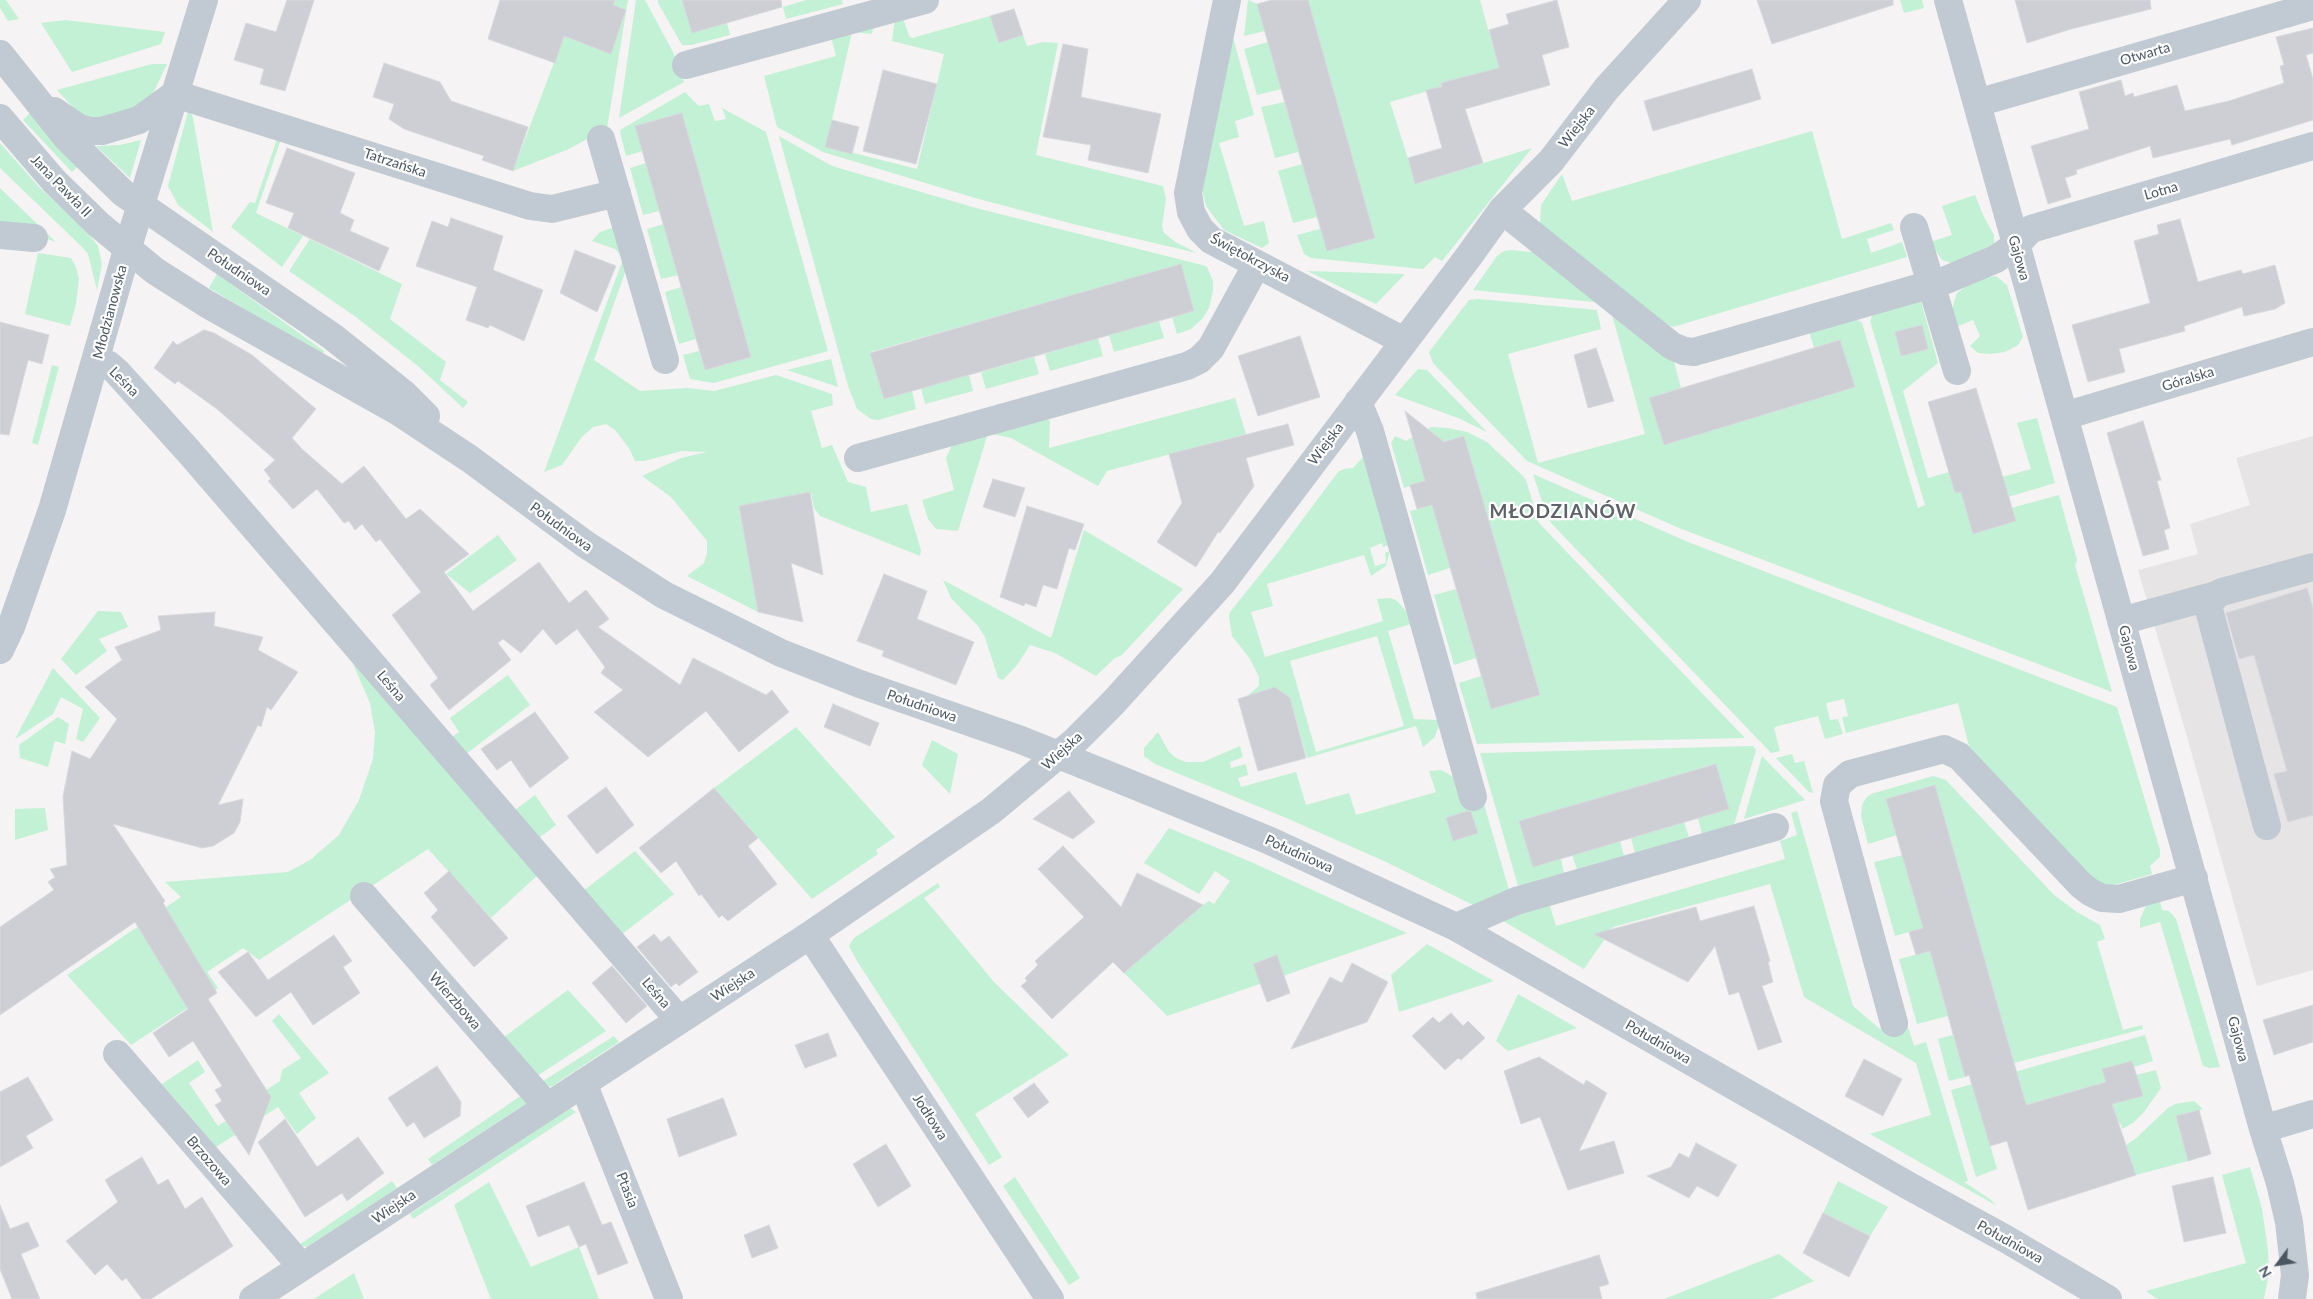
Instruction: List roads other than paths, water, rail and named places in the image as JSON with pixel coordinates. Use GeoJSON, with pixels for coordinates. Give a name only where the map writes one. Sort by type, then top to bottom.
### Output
{"type":"FeatureCollection","features":[{"type":"Feature","properties":{"kind":"street","name":"Młodzianowska"},"geometry":{"type":"LineString","coordinates":[[0,650],[11,627],[52,510],[97,360],[140,206],[204,0]]}},
{"type":"Feature","properties":{"kind":"street"},"geometry":{"type":"LineString","coordinates":[[686,65],[925,0]]}},
{"type":"Feature","properties":{"kind":"street","name":"Świętokrzyska"},"geometry":{"type":"LineString","coordinates":[[1227,0],[1188,193],[1191,212],[1200,228],[1211,240],[1404,341]]}},
{"type":"Feature","properties":{"kind":"street","name":"Wiejska"},"geometry":{"type":"LineString","coordinates":[[253,1299],[810,935],[991,811],[1059,754],[1112,704],[1222,583],[1502,210],[1551,161],[1607,88],[1688,0]]}},
{"type":"Feature","properties":{"kind":"street","name":"Gajowa"},"geometry":{"type":"LineString","coordinates":[[1948,0],[2263,1129],[2280,1183],[2289,1222],[2295,1276],[2292,1299]]}},
{"type":"Feature","properties":{"kind":"street","name":"Otwarta"},"geometry":{"type":"LineString","coordinates":[[1977,103],[2313,6]]}},
{"type":"Feature","properties":{"kind":"street"},"geometry":{"type":"LineString","coordinates":[[0,54],[32,96],[87,159],[123,193],[140,206]]}},
{"type":"Feature","properties":{"kind":"street"},"geometry":{"type":"LineString","coordinates":[[32,96],[68,121],[90,131],[117,128],[139,120],[175,94]]}},
{"type":"Feature","properties":{"kind":"street","name":"Tatrzańska"},"geometry":{"type":"LineString","coordinates":[[175,94],[530,206],[560,208],[617,194]]}},
{"type":"Feature","properties":{"kind":"street","name":"Jana Pawła II"},"geometry":{"type":"LineString","coordinates":[[0,118],[54,180],[127,250]]}},
{"type":"Feature","properties":{"kind":"street"},"geometry":{"type":"LineString","coordinates":[[602,139],[665,360]]}},
{"type":"Feature","properties":{"kind":"street","name":"Lotna"},"geometry":{"type":"LineString","coordinates":[[1502,210],[1672,346],[1684,351],[1694,352],[1931,284],[1996,259],[2016,245],[2031,230],[2313,146]]}},
{"type":"Feature","properties":{"kind":"street","name":"Południowa"},"geometry":{"type":"LineString","coordinates":[[140,206],[333,336],[404,394],[470,459]]}},
{"type":"Feature","properties":{"kind":"street"},"geometry":{"type":"LineString","coordinates":[[1914,227],[1957,371]]}},
{"type":"Feature","properties":{"kind":"street"},"geometry":{"type":"LineString","coordinates":[[0,235],[34,238]]}},
{"type":"Feature","properties":{"kind":"street","name":"Południowa"},"geometry":{"type":"LineString","coordinates":[[127,250],[154,271],[207,304],[317,364],[399,412],[470,459],[610,561],[697,613],[781,653],[860,684],[1059,754],[1268,840],[1456,927],[1909,1186],[2006,1239],[2108,1299]]}},
{"type":"Feature","properties":{"kind":"street"},"geometry":{"type":"LineString","coordinates":[[858,458],[1187,366],[1199,360],[1211,348],[1257,264]]}},
{"type":"Feature","properties":{"kind":"street","name":"Góralska"},"geometry":{"type":"LineString","coordinates":[[2064,416],[2313,342]]}},
{"type":"Feature","properties":{"kind":"street","name":"Leśna"},"geometry":{"type":"LineString","coordinates":[[97,360],[109,365],[117,372],[191,454],[679,1020]]}},
{"type":"Feature","properties":{"kind":"street"},"geometry":{"type":"LineString","coordinates":[[1358,402],[1370,431],[1473,797]]}},
{"type":"Feature","properties":{"kind":"street"},"geometry":{"type":"LineString","coordinates":[[2121,621],[2313,567]]}},
{"type":"Feature","properties":{"kind":"street"},"geometry":{"type":"LineString","coordinates":[[2216,595],[2208,606],[2208,611],[2267,826]]}},
{"type":"Feature","properties":{"kind":"street"},"geometry":{"type":"LineString","coordinates":[[1894,1023],[1834,801],[1837,785],[1850,774],[1944,749],[1959,756],[2081,885],[2090,892],[2102,898],[2119,899],[2194,878]]}},
{"type":"Feature","properties":{"kind":"street"},"geometry":{"type":"LineString","coordinates":[[1456,927],[1516,901],[1775,827]]}},
{"type":"Feature","properties":{"kind":"street","name":"Wierzbowa"},"geometry":{"type":"LineString","coordinates":[[364,896],[547,1106]]}},
{"type":"Feature","properties":{"kind":"street","name":"Jodłowa"},"geometry":{"type":"LineString","coordinates":[[810,935],[1050,1299]]}},
{"type":"Feature","properties":{"kind":"street","name":"Brzozowa"},"geometry":{"type":"LineString","coordinates":[[117,1054],[302,1267]]}},
{"type":"Feature","properties":{"kind":"street","name":"Ptasia"},"geometry":{"type":"LineString","coordinates":[[583,1083],[669,1299]]}},
{"type":"Feature","properties":{"kind":"street"},"geometry":{"type":"LineString","coordinates":[[2263,1129],[2313,1114]]}},
{"type":"Feature","properties":{"kind":"district","name":"MŁODZIANÓW"},"geometry":{"type":"Point","coordinates":[1563,512]}}]}
